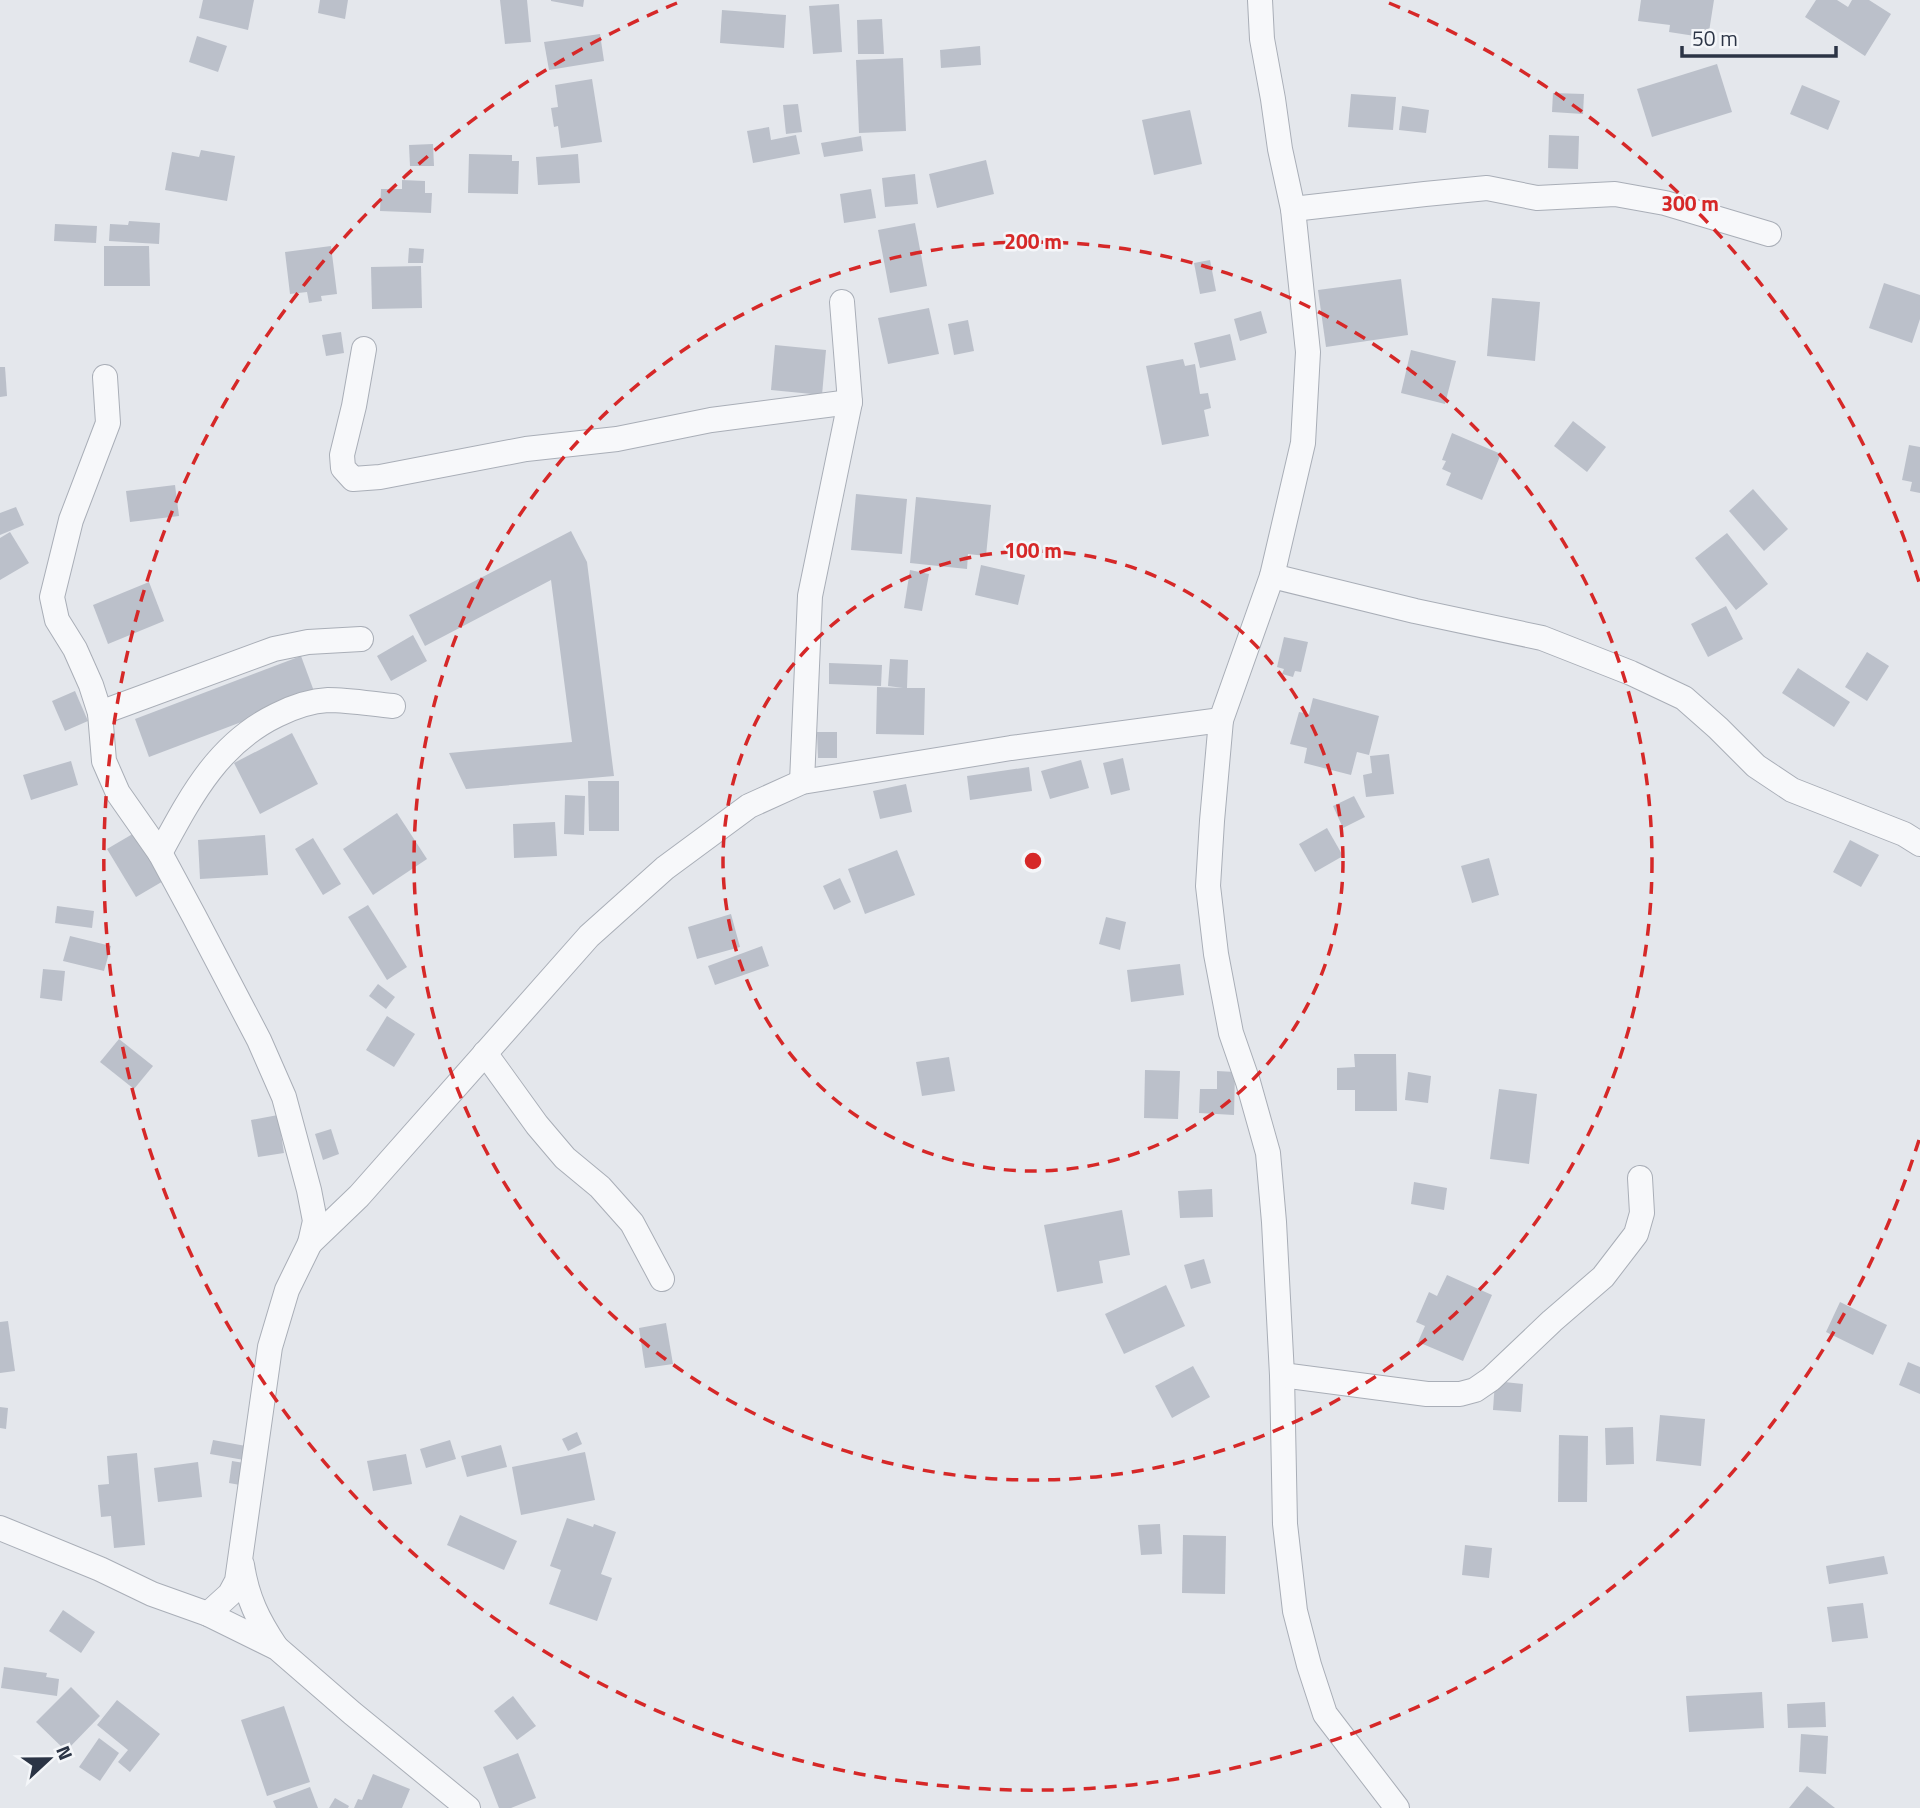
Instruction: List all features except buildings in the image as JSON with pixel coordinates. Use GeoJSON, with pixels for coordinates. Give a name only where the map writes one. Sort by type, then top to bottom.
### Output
{"type":"FeatureCollection","features":[{"type":"Feature","properties":{"kind":"street"},"geometry":{"type":"LineString","coordinates":[[1260,0],[1262,39],[1293,209],[1308,352],[1303,443],[1272,576],[1221,720],[1208,886],[1216,954],[1231,1033],[1268,1153],[1275,1222],[1285,1524],[1295,1611],[1325,1714],[1397,1808]]}},
{"type":"Feature","properties":{"kind":"street"},"geometry":{"type":"LineString","coordinates":[[1293,209],[1488,188],[1537,198],[1615,194],[1665,203],[1769,234]]}},
{"type":"Feature","properties":{"kind":"street"},"geometry":{"type":"LineString","coordinates":[[802,782],[810,596],[850,402],[842,302]]}},
{"type":"Feature","properties":{"kind":"street"},"geometry":{"type":"LineString","coordinates":[[364,349],[342,455],[342,468],[354,480],[526,449],[617,439],[711,420],[850,402]]}},
{"type":"Feature","properties":{"kind":"street"},"geometry":{"type":"LineString","coordinates":[[105,377],[108,423],[71,520],[52,597],[57,620],[75,649],[91,685],[100,713],[104,761],[118,793],[160,853],[259,1040],[284,1097],[315,1221],[310,1243],[287,1290],[270,1347],[237,1581],[230,1594],[208,1614]]}},
{"type":"Feature","properties":{"kind":"street"},"geometry":{"type":"LineString","coordinates":[[1272,576],[1415,611],[1542,638],[1631,673],[1684,698],[1756,765],[1793,790],[1904,834],[1920,844]]}},
{"type":"Feature","properties":{"kind":"street"},"geometry":{"type":"LineString","coordinates":[[100,713],[274,649],[308,642],[361,639]]}},
{"type":"Feature","properties":{"kind":"street"},"geometry":{"type":"LineString","coordinates":[[160,853],[191,797],[224,752],[261,723],[298,705],[328,700],[393,706]]}},
{"type":"Feature","properties":{"kind":"street"},"geometry":{"type":"LineString","coordinates":[[310,1243],[359,1195],[589,936],[665,868],[749,806],[802,782],[1011,748],[1221,720]]}},
{"type":"Feature","properties":{"kind":"street"},"geometry":{"type":"LineString","coordinates":[[485,1053],[537,1125],[565,1158],[600,1187],[632,1223],[662,1279]]}},
{"type":"Feature","properties":{"kind":"street"},"geometry":{"type":"LineString","coordinates":[[1282,1375],[1427,1394],[1460,1394],[1475,1390],[1492,1379],[1602,1277],[1619,1256],[1636,1234],[1642,1213],[1640,1178]]}},
{"type":"Feature","properties":{"kind":"street"},"geometry":{"type":"LineString","coordinates":[[0,1528],[100,1569],[152,1594],[208,1614],[277,1648],[468,1808]]}},
{"type":"Feature","properties":{"kind":"street"},"geometry":{"type":"LineString","coordinates":[[241,1554],[245,1586],[258,1620],[277,1648]]}}]}
